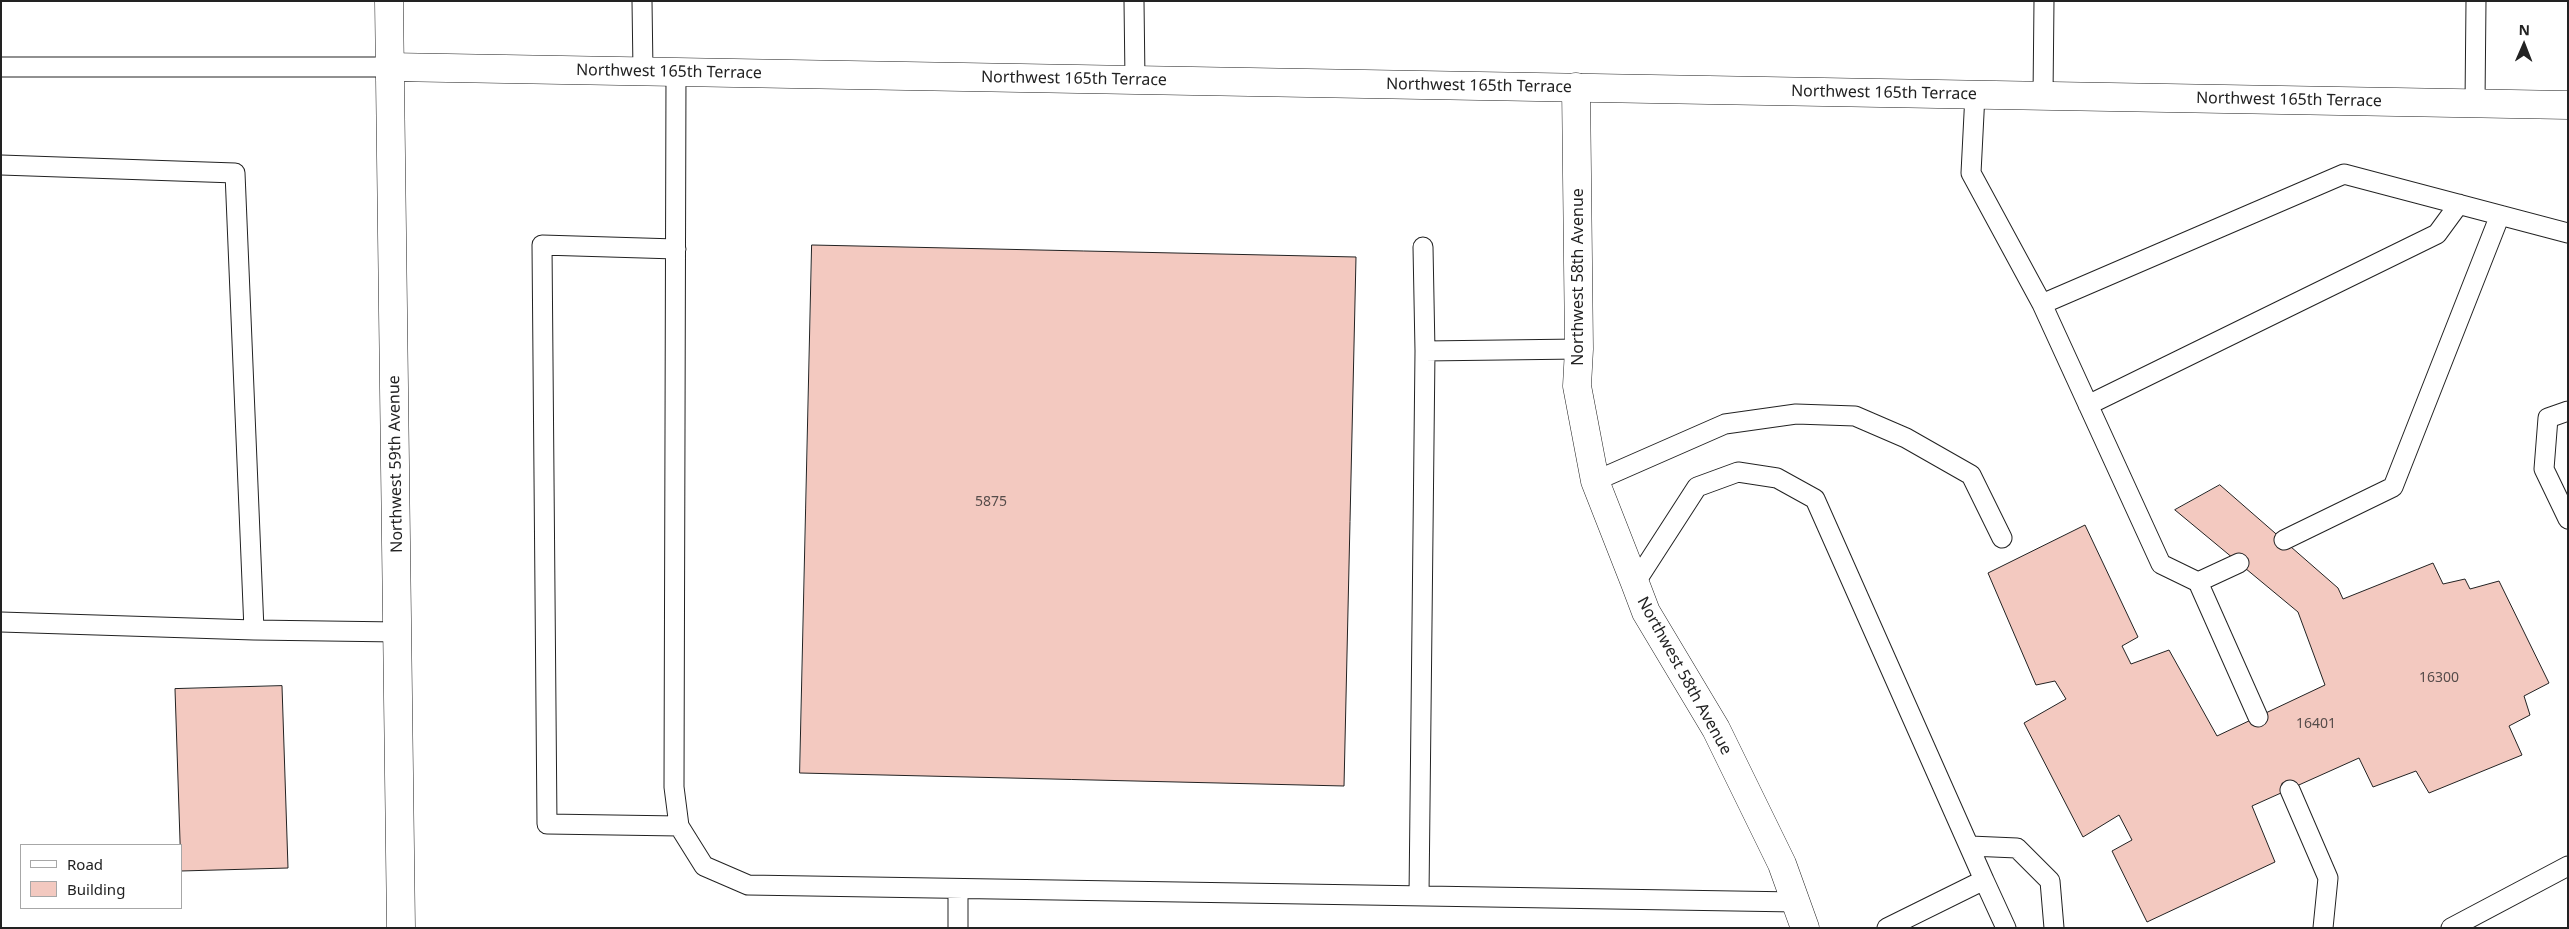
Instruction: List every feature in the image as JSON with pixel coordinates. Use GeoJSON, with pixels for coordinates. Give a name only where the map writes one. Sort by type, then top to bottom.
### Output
{"type":"FeatureCollection","features":[{"type":"Feature","properties":{"kind":"street","name":"Northwest 59th Avenue"},"geometry":{"type":"LineString","coordinates":[[389,1],[402,928]]}},
{"type":"Feature","properties":{"kind":"street","name":"Northwest 165th Terrace"},"geometry":{"type":"LineString","coordinates":[[390,67],[2568,105]]}},
{"type":"Feature","properties":{"kind":"street","name":"Northwest 58th Avenue"},"geometry":{"type":"LineString","coordinates":[[1576,87],[1579,349],[1577,386],[1596,481],[1646,612],[1716,729],[1782,864],[1805,928]]}},
{"type":"Feature","properties":{"kind":"lane"},"geometry":{"type":"LineString","coordinates":[[642,1],[643,71]]}},
{"type":"Feature","properties":{"kind":"lane"},"geometry":{"type":"LineString","coordinates":[[1134,1],[1135,80]]}},
{"type":"Feature","properties":{"kind":"lane"},"geometry":{"type":"LineString","coordinates":[[2043,96],[2044,1]]}},
{"type":"Feature","properties":{"kind":"lane"},"geometry":{"type":"LineString","coordinates":[[2475,103],[2476,1]]}},
{"type":"Feature","properties":{"kind":"lane"},"geometry":{"type":"LineString","coordinates":[[1,67],[390,67]]}},
{"type":"Feature","properties":{"kind":"lane"},"geometry":{"type":"LineString","coordinates":[[676,72],[674,787],[679,826],[704,866],[748,885],[1796,902]]}},
{"type":"Feature","properties":{"kind":"lane"},"geometry":{"type":"LineString","coordinates":[[1975,94],[1971,173],[2042,304],[2161,564],[2198,582],[2258,717]]}},
{"type":"Feature","properties":{"kind":"lane"},"geometry":{"type":"LineString","coordinates":[[1,165],[235,173],[254,630]]}},
{"type":"Feature","properties":{"kind":"lane"},"geometry":{"type":"LineString","coordinates":[[2042,304],[2344,174],[2568,233]]}},
{"type":"Feature","properties":{"kind":"lane"},"geometry":{"type":"LineString","coordinates":[[2088,405],[2437,234],[2459,204]]}},
{"type":"Feature","properties":{"kind":"lane"},"geometry":{"type":"LineString","coordinates":[[2284,540],[2393,487],[2500,215]]}},
{"type":"Feature","properties":{"kind":"lane"},"geometry":{"type":"LineString","coordinates":[[676,249],[542,245],[547,824],[679,826]]}},
{"type":"Feature","properties":{"kind":"lane"},"geometry":{"type":"LineString","coordinates":[[1419,896],[1425,351],[1423,247]]}},
{"type":"Feature","properties":{"kind":"lane"},"geometry":{"type":"LineString","coordinates":[[1425,351],[1579,349]]}},
{"type":"Feature","properties":{"kind":"lane"},"geometry":{"type":"LineString","coordinates":[[2568,411],[2548,418],[2544,469],[2568,519]]}},
{"type":"Feature","properties":{"kind":"lane"},"geometry":{"type":"LineString","coordinates":[[1596,481],[1725,424],[1796,414],[1855,416],[1906,438],[1971,475],[2002,538]]}},
{"type":"Feature","properties":{"kind":"lane"},"geometry":{"type":"LineString","coordinates":[[1634,583],[1697,487],[1738,472],[1778,478],[1815,499],[2006,928]]}},
{"type":"Feature","properties":{"kind":"lane"},"geometry":{"type":"LineString","coordinates":[[2198,582],[2239,563]]}},
{"type":"Feature","properties":{"kind":"lane"},"geometry":{"type":"LineString","coordinates":[[1,622],[254,630],[398,632]]}},
{"type":"Feature","properties":{"kind":"lane"},"geometry":{"type":"LineString","coordinates":[[2290,790],[2328,878],[2323,928]]}},
{"type":"Feature","properties":{"kind":"lane"},"geometry":{"type":"LineString","coordinates":[[1970,846],[2017,848],[2050,881],[2054,928]]}},
{"type":"Feature","properties":{"kind":"lane"},"geometry":{"type":"LineString","coordinates":[[2452,928],[2568,866]]}},
{"type":"Feature","properties":{"kind":"lane"},"geometry":{"type":"LineString","coordinates":[[1887,928],[1984,880]]}},
{"type":"Feature","properties":{"kind":"lane"},"geometry":{"type":"LineString","coordinates":[[958,889],[958,928]]}},
{"type":"Feature","properties":{"kind":"building"},"geometry":{"type":"Polygon","coordinates":[[[812,245],[1356,257],[1344,786],[800,773],[812,245]]]}},
{"type":"Feature","properties":{"kind":"building"},"geometry":{"type":"Polygon","coordinates":[[[2220,485],[2338,588],[2343,599],[2433,563],[2443,584],[2465,579],[2470,589],[2499,581],[2549,683],[2524,696],[2530,715],[2509,726],[2522,755],[2429,793],[2416,771],[2373,787],[2359,758],[2252,806],[2275,862],[2147,922],[2112,851],[2132,840],[2119,815],[2083,837],[2024,723],[2066,699],[2055,681],[2036,685],[1988,573],[2085,525],[2138,637],[2122,646],[2131,664],[2169,650],[2217,736],[2325,685],[2298,612],[2175,510],[2220,485]]]}},
{"type":"Feature","properties":{"kind":"building"},"geometry":{"type":"Polygon","coordinates":[[[282,686],[288,868],[182,871],[175,689],[282,686]]]}}]}
